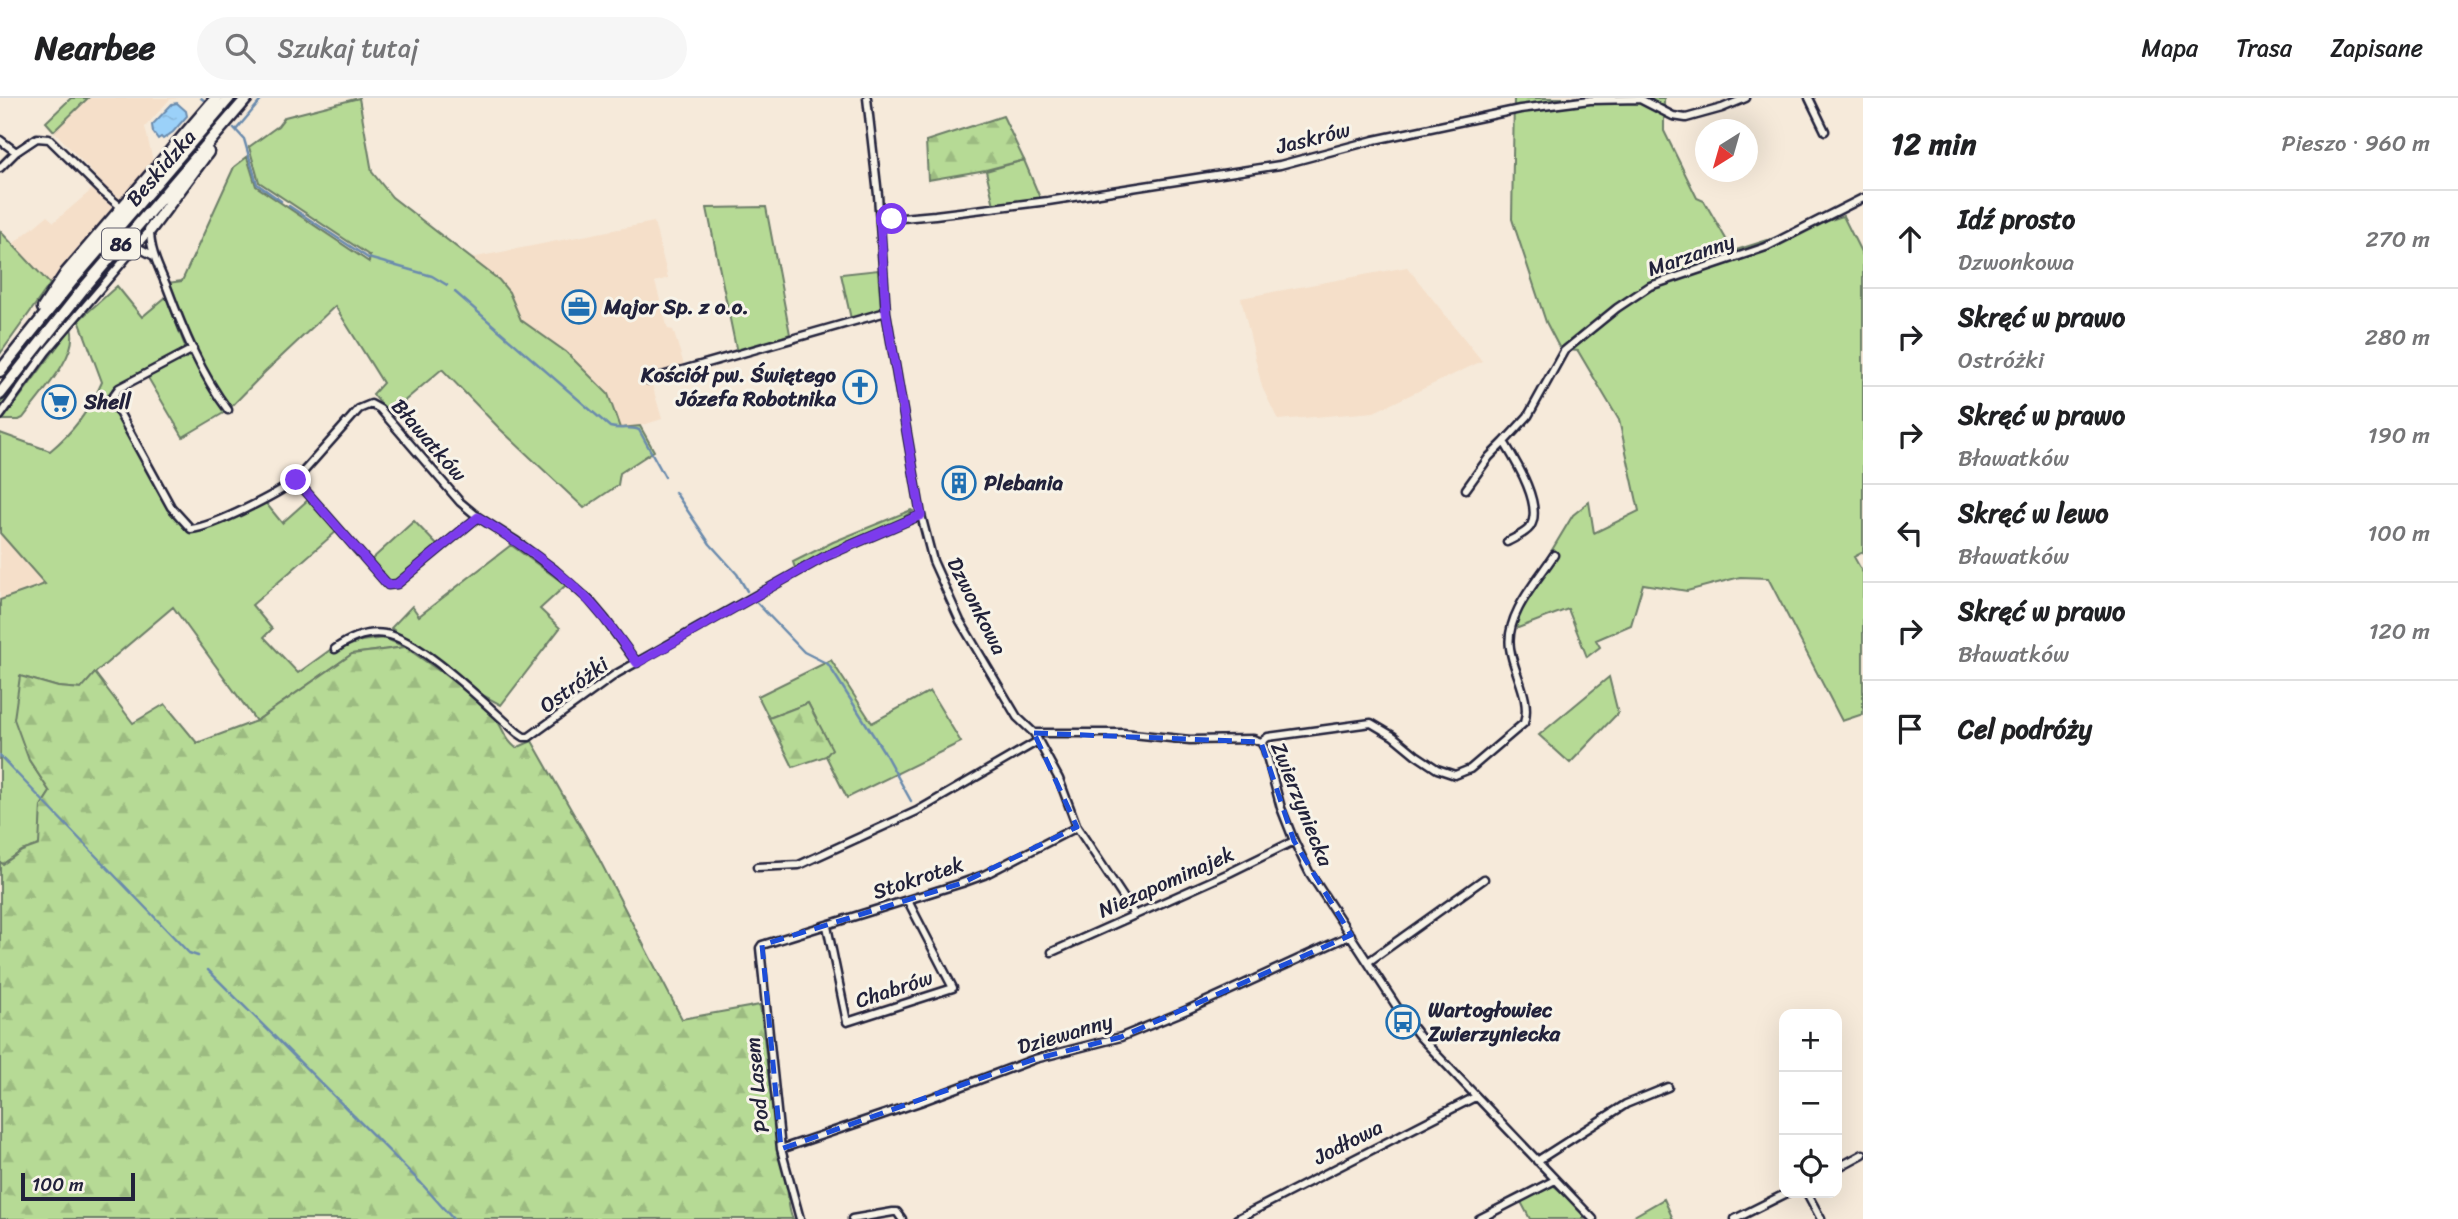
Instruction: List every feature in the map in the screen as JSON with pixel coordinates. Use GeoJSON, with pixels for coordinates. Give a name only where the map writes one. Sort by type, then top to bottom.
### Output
{"type":"FeatureCollection","features":[{"type":"Feature","properties":{"kind":"main road"},"geometry":{"type":"LineString","coordinates":[[20,344],[66,273],[216,98]]}},
{"type":"Feature","properties":{"kind":"main road","name":"Beskidzka"},"geometry":{"type":"LineString","coordinates":[[0,371],[229,98]]}},
{"type":"Feature","properties":{"kind":"main road"},"geometry":{"type":"LineString","coordinates":[[150,230],[248,98]]}},
{"type":"Feature","properties":{"kind":"main road","name":"Beskidzka"},"geometry":{"type":"LineString","coordinates":[[0,394],[83,289],[248,98]]}},
{"type":"Feature","properties":{"kind":"street","name":"Dzwonkowa"},"geometry":{"type":"LineString","coordinates":[[867,98],[880,219],[886,312],[921,515],[933,561],[960,621],[1017,717],[1034,733],[1059,779],[1077,827],[1135,915]]}},
{"type":"Feature","properties":{"kind":"street","name":"Jaskrów"},"geometry":{"type":"LineString","coordinates":[[880,219],[1048,201],[1280,165],[1374,140],[1520,108],[1590,100],[1631,99],[1649,102],[1673,116],[1686,118],[1746,98]]}},
{"type":"Feature","properties":{"kind":"street"},"geometry":{"type":"LineString","coordinates":[[1808,98],[1825,131]]}},
{"type":"Feature","properties":{"kind":"street"},"geometry":{"type":"LineString","coordinates":[[0,168],[16,152],[37,138],[49,139],[121,207]]}},
{"type":"Feature","properties":{"kind":"street"},"geometry":{"type":"LineString","coordinates":[[0,141],[16,152]]}},
{"type":"Feature","properties":{"kind":"street","name":"Marzanny"},"geometry":{"type":"LineString","coordinates":[[1466,489],[1489,457],[1528,416],[1564,351],[1616,308],[1650,285],[1766,247],[1863,198]]}},
{"type":"Feature","properties":{"kind":"street"},"geometry":{"type":"LineString","coordinates":[[0,416],[46,352],[150,230]]}},
{"type":"Feature","properties":{"kind":"street"},"geometry":{"type":"LineString","coordinates":[[150,230],[154,256],[193,349],[228,410]]}},
{"type":"Feature","properties":{"kind":"street"},"geometry":{"type":"LineString","coordinates":[[129,253],[141,249],[154,256]]}},
{"type":"Feature","properties":{"kind":"street"},"geometry":{"type":"LineString","coordinates":[[648,380],[886,312]]}},
{"type":"Feature","properties":{"kind":"street","name":"Bławatków"},"geometry":{"type":"LineString","coordinates":[[193,349],[119,388],[113,396],[115,405],[172,508],[191,529],[249,506],[296,480],[359,409],[371,404],[380,409],[460,502],[526,548],[589,600],[637,663]]}},
{"type":"Feature","properties":{"kind":"street"},"geometry":{"type":"LineString","coordinates":[[1504,442],[1527,481],[1533,523],[1528,530],[1507,542]]}},
{"type":"Feature","properties":{"kind":"street"},"geometry":{"type":"LineString","coordinates":[[296,480],[388,585],[397,584],[478,517]]}},
{"type":"Feature","properties":{"kind":"street","name":"Ostróżki"},"geometry":{"type":"LineString","coordinates":[[335,649],[363,635],[384,633],[399,638],[455,678],[518,733],[529,737],[616,674],[826,556],[921,515]]}},
{"type":"Feature","properties":{"kind":"street"},"geometry":{"type":"LineString","coordinates":[[1261,742],[1278,735],[1371,723],[1437,769],[1455,775],[1470,769],[1524,723],[1525,705],[1510,647],[1511,629],[1520,608],[1554,555]]}},
{"type":"Feature","properties":{"kind":"street","name":"Zwierzyniecka"},"geometry":{"type":"LineString","coordinates":[[1034,733],[1123,733],[1190,740],[1253,739],[1261,742],[1281,808],[1309,872],[1420,1037],[1593,1219]]}},
{"type":"Feature","properties":{"kind":"street"},"geometry":{"type":"LineString","coordinates":[[757,867],[799,865],[917,811],[1038,741]]}},
{"type":"Feature","properties":{"kind":"street","name":"Stokrotek"},"geometry":{"type":"LineString","coordinates":[[762,945],[908,901],[984,874],[1077,827]]}},
{"type":"Feature","properties":{"kind":"street","name":"Niezapominajek"},"geometry":{"type":"LineString","coordinates":[[1052,952],[1294,841]]}},
{"type":"Feature","properties":{"kind":"street"},"geometry":{"type":"LineString","coordinates":[[1368,962],[1484,879]]}},
{"type":"Feature","properties":{"kind":"street","name":"Chabrów"},"geometry":{"type":"LineString","coordinates":[[827,926],[847,1023],[953,988],[908,901]]}},
{"type":"Feature","properties":{"kind":"street","name":"Dziewanny"},"geometry":{"type":"LineString","coordinates":[[781,1149],[920,1102],[1035,1059],[1121,1037],[1351,935]]}},
{"type":"Feature","properties":{"kind":"street","name":"Pod Lasem"},"geometry":{"type":"LineString","coordinates":[[762,945],[760,948],[781,1149],[800,1219]]}},
{"type":"Feature","properties":{"kind":"street"},"geometry":{"type":"LineString","coordinates":[[1536,1161],[1626,1104],[1668,1087]]}},
{"type":"Feature","properties":{"kind":"street","name":"Jodłowa"},"geometry":{"type":"LineString","coordinates":[[1237,1219],[1475,1097]]}},
{"type":"Feature","properties":{"kind":"street"},"geometry":{"type":"LineString","coordinates":[[1842,1164],[1863,1154]]}},
{"type":"Feature","properties":{"kind":"street"},"geometry":{"type":"LineString","coordinates":[[1479,1219],[1555,1180]]}},
{"type":"Feature","properties":{"kind":"street"},"geometry":{"type":"LineString","coordinates":[[1735,1219],[1779,1197]]}},
{"type":"Feature","properties":{"kind":"street"},"geometry":{"type":"LineString","coordinates":[[1810,1198],[1821,1219]]}},
{"type":"Feature","properties":{"kind":"street"},"geometry":{"type":"LineString","coordinates":[[852,1219],[897,1212],[902,1219]]}},
{"type":"Feature","properties":{"kind":"highlighted area"},"geometry":{"type":"Polygon","coordinates":[[[1034,733],[1261,742],[1294,841],[1351,935],[1121,1037],[1035,1059],[781,1149],[762,945],[962,883],[1077,827],[1034,733]]]}},
{"type":"Feature","properties":{"kind":"shaded area"},"geometry":{"type":"Polygon","coordinates":[[[88,98],[179,98],[170,99],[145,127],[153,161],[50,284],[13,244],[47,216],[54,222],[101,182],[54,131],[88,98]]]}},
{"type":"Feature","properties":{"kind":"shaded area"},"geometry":{"type":"Polygon","coordinates":[[[654,222],[668,278],[655,282],[668,329],[673,330],[686,371],[651,381],[662,419],[640,426],[620,428],[608,394],[566,352],[521,320],[509,292],[499,280],[471,258],[654,222]]]}},
{"type":"Feature","properties":{"kind":"shaded area"},"geometry":{"type":"Polygon","coordinates":[[[1407,267],[1482,361],[1374,412],[1278,420],[1262,387],[1241,298],[1407,267]]]}},
{"type":"Feature","properties":{"kind":"shaded area"},"geometry":{"type":"Polygon","coordinates":[[[0,533],[45,584],[0,600],[0,533]]]}},
{"type":"Feature","properties":{"kind":"green space"},"geometry":{"type":"Polygon","coordinates":[[[71,98],[88,98],[54,131],[46,122],[71,98]]]}},
{"type":"Feature","properties":{"kind":"green space"},"geometry":{"type":"Polygon","coordinates":[[[359,98],[372,172],[392,197],[499,280],[509,292],[521,320],[566,352],[608,394],[620,428],[640,426],[654,451],[620,473],[618,485],[584,508],[500,429],[442,369],[389,414],[373,394],[383,383],[335,306],[229,409],[194,349],[167,283],[182,281],[234,167],[247,157],[256,186],[369,262],[370,256],[259,182],[249,147],[278,126],[285,117],[359,98]]]}},
{"type":"Feature","properties":{"kind":"green space"},"geometry":{"type":"Polygon","coordinates":[[[1514,98],[1664,98],[1664,131],[1697,198],[1704,201],[1733,251],[1843,216],[1863,256],[1863,552],[1854,557],[1863,573],[1863,714],[1842,721],[1768,578],[1740,577],[1687,591],[1643,584],[1631,625],[1596,640],[1600,647],[1587,657],[1568,609],[1518,628],[1511,618],[1573,515],[1589,502],[1594,533],[1639,511],[1619,420],[1578,351],[1560,349],[1546,322],[1512,219],[1514,98]]]}},
{"type":"Feature","properties":{"kind":"green space"},"geometry":{"type":"Polygon","coordinates":[[[1003,116],[1024,160],[928,180],[926,141],[1003,116]]]}},
{"type":"Feature","properties":{"kind":"green space"},"geometry":{"type":"Polygon","coordinates":[[[1024,160],[1040,198],[994,205],[986,171],[1024,160]]]}},
{"type":"Feature","properties":{"kind":"green space"},"geometry":{"type":"Polygon","coordinates":[[[168,196],[170,198],[0,412],[0,404],[26,366],[168,196]]]}},
{"type":"Feature","properties":{"kind":"green space"},"geometry":{"type":"Polygon","coordinates":[[[766,207],[790,334],[737,353],[707,208],[766,207]]]}},
{"type":"Feature","properties":{"kind":"green space"},"geometry":{"type":"Polygon","coordinates":[[[0,231],[50,284],[0,354],[0,231]]]}},
{"type":"Feature","properties":{"kind":"green space"},"geometry":{"type":"Polygon","coordinates":[[[878,270],[881,310],[851,319],[841,274],[878,270]]]}},
{"type":"Feature","properties":{"kind":"green space"},"geometry":{"type":"Polygon","coordinates":[[[117,286],[142,317],[166,297],[186,349],[113,388],[107,401],[185,529],[196,532],[265,502],[282,523],[309,499],[337,531],[252,605],[272,629],[264,637],[298,673],[330,650],[361,641],[384,638],[405,647],[352,654],[256,721],[173,607],[95,673],[82,689],[58,687],[20,676],[29,760],[50,792],[41,806],[40,845],[22,851],[3,864],[0,862],[0,600],[45,584],[0,533],[0,433],[50,451],[80,420],[102,382],[79,320],[117,286]]]}},
{"type":"Feature","properties":{"kind":"green space"},"geometry":{"type":"Polygon","coordinates":[[[71,328],[69,351],[56,375],[23,418],[3,420],[71,328]]]}},
{"type":"Feature","properties":{"kind":"green space"},"geometry":{"type":"Polygon","coordinates":[[[193,353],[227,411],[183,437],[147,376],[193,353]]]}},
{"type":"Feature","properties":{"kind":"green space"},"geometry":{"type":"Polygon","coordinates":[[[913,511],[905,518],[835,547],[795,568],[793,562],[833,542],[913,511]]]}},
{"type":"Feature","properties":{"kind":"green space"},"geometry":{"type":"Polygon","coordinates":[[[414,521],[438,546],[396,581],[389,581],[370,561],[414,521]]]}},
{"type":"Feature","properties":{"kind":"green space"},"geometry":{"type":"Polygon","coordinates":[[[511,545],[566,585],[540,609],[560,628],[501,705],[477,692],[391,628],[412,606],[419,616],[511,545]]]}},
{"type":"Feature","properties":{"kind":"green space"},"geometry":{"type":"Polygon","coordinates":[[[405,647],[452,680],[485,708],[516,748],[532,741],[597,855],[682,1019],[760,1005],[774,1120],[793,1219],[0,1219],[0,862],[3,864],[22,851],[39,845],[41,806],[50,792],[29,760],[14,719],[20,676],[58,687],[81,689],[95,673],[133,723],[165,704],[197,743],[256,721],[352,654],[405,647]]]}},
{"type":"Feature","properties":{"kind":"green space"},"geometry":{"type":"Polygon","coordinates":[[[831,660],[872,723],[930,691],[961,742],[847,798],[826,756],[831,749],[808,703],[769,718],[758,696],[831,660]]]}},
{"type":"Feature","properties":{"kind":"green space"},"geometry":{"type":"Polygon","coordinates":[[[1609,677],[1618,713],[1570,763],[1539,735],[1609,677]]]}},
{"type":"Feature","properties":{"kind":"green space"},"geometry":{"type":"Polygon","coordinates":[[[808,703],[832,749],[826,756],[793,767],[769,718],[808,703]]]}},
{"type":"Feature","properties":{"kind":"green space"},"geometry":{"type":"Polygon","coordinates":[[[1553,1185],[1593,1219],[1530,1219],[1521,1202],[1553,1185]]]}},
{"type":"Feature","properties":{"kind":"green space"},"geometry":{"type":"Polygon","coordinates":[[[1664,1199],[1673,1219],[1629,1219],[1664,1199]]]}},
{"type":"Feature","properties":{"kind":"water"},"geometry":{"type":"Polygon","coordinates":[[[177,103],[186,111],[187,116],[173,132],[163,139],[158,139],[152,125],[172,104],[177,103]]]}},
{"type":"Feature","properties":{"kind":"waterway"},"geometry":{"type":"LineString","coordinates":[[201,98],[205,101]]}},
{"type":"Feature","properties":{"kind":"waterway"},"geometry":{"type":"LineString","coordinates":[[236,130],[263,98]]}},
{"type":"Feature","properties":{"kind":"waterway"},"geometry":{"type":"LineString","coordinates":[[234,128],[244,139],[257,184],[281,201]]}},
{"type":"Feature","properties":{"kind":"waterway"},"geometry":{"type":"LineString","coordinates":[[289,206],[368,258],[432,276],[447,285]]}},
{"type":"Feature","properties":{"kind":"waterway"},"geometry":{"type":"LineString","coordinates":[[455,292],[610,427],[639,430],[665,477]]}},
{"type":"Feature","properties":{"kind":"waterway"},"geometry":{"type":"LineString","coordinates":[[675,492],[710,544],[737,574],[747,591]]}},
{"type":"Feature","properties":{"kind":"waterway"},"geometry":{"type":"LineString","coordinates":[[757,603],[804,652],[828,664],[884,752],[911,801]]}},
{"type":"Feature","properties":{"kind":"waterway"},"geometry":{"type":"LineString","coordinates":[[0,756],[189,953],[198,956]]}},
{"type":"Feature","properties":{"kind":"waterway"},"geometry":{"type":"LineString","coordinates":[[208,970],[421,1183],[453,1219]]}},
{"type":"Feature","properties":{"kind":"place","name":"Major Sp. z o.o."},"geometry":{"type":"Point","coordinates":[579,307]}},
{"type":"Feature","properties":{"kind":"place","name":"Kościół pw. Świętego Józefa Robotnika"},"geometry":{"type":"Point","coordinates":[860,387]}},
{"type":"Feature","properties":{"kind":"place","name":"Shell"},"geometry":{"type":"Point","coordinates":[59,402]}},
{"type":"Feature","properties":{"kind":"place","name":"Plebania"},"geometry":{"type":"Point","coordinates":[959,483]}},
{"type":"Feature","properties":{"kind":"place","name":"Wartogłowiec Zwierzyniecka"},"geometry":{"type":"Point","coordinates":[1403,1022]}},
{"type":"Feature","properties":{"kind":"route"},"geometry":{"type":"LineString","coordinates":[[296,480],[388,585],[397,584],[478,517],[555,570],[589,600],[637,663],[806,566],[877,532],[921,515],[886,312],[880,219],[892,219]]}}]}
